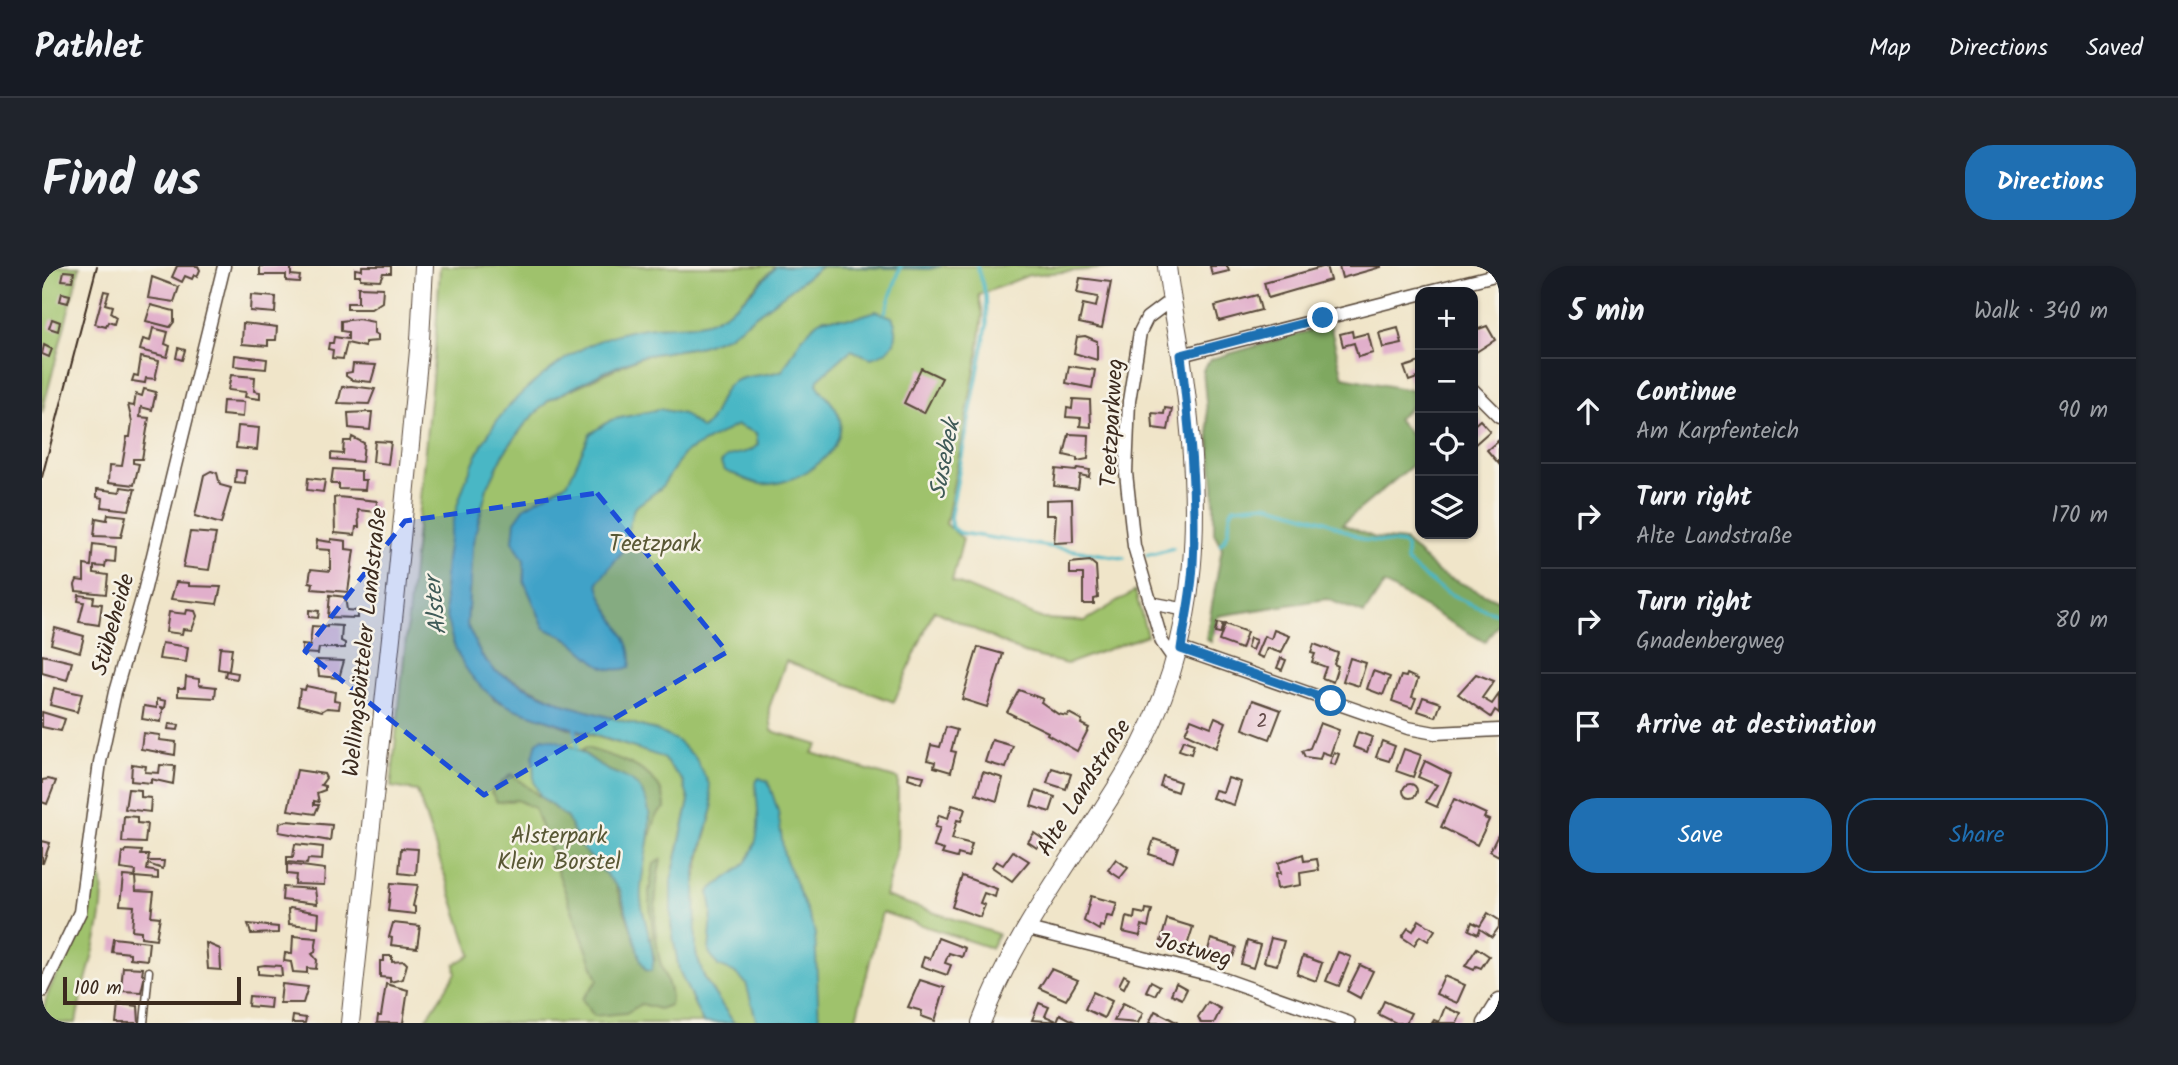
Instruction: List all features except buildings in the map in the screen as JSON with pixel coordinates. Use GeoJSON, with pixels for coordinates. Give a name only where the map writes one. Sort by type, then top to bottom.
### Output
{"type":"FeatureCollection","features":[{"type":"Feature","properties":{"kind":"main road","name":"Wellingsbütteler Landstraße"},"geometry":{"type":"LineString","coordinates":[[350,1023],[396,591],[420,340],[424,266]]}},
{"type":"Feature","properties":{"kind":"main road","name":"Alte Landstraße"},"geometry":{"type":"LineString","coordinates":[[981,1023],[993,991],[1024,928],[1129,768],[1157,712],[1179,656],[1187,610],[1194,533],[1191,461],[1181,355],[1167,266]]}},
{"type":"Feature","properties":{"kind":"street","name":"Stübeheide"},"geometry":{"type":"LineString","coordinates":[[42,991],[80,912],[100,762],[115,692],[144,592],[224,266]]}},
{"type":"Feature","properties":{"kind":"street"},"geometry":{"type":"LineString","coordinates":[[1446,287],[1499,274]]}},
{"type":"Feature","properties":{"kind":"street"},"geometry":{"type":"LineString","coordinates":[[1181,355],[1415,295]]}},
{"type":"Feature","properties":{"kind":"street","name":"Teetzparkweg"},"geometry":{"type":"LineString","coordinates":[[1171,300],[1156,310],[1142,325],[1129,401],[1126,473],[1134,546],[1150,603],[1162,642],[1179,656]]}},
{"type":"Feature","properties":{"kind":"street"},"geometry":{"type":"LineString","coordinates":[[1478,395],[1499,416]]}},
{"type":"Feature","properties":{"kind":"street"},"geometry":{"type":"LineString","coordinates":[[1150,603],[1187,610]]}},
{"type":"Feature","properties":{"kind":"street"},"geometry":{"type":"LineString","coordinates":[[1179,656],[1408,729],[1435,733],[1499,730]]}},
{"type":"Feature","properties":{"kind":"street","name":"Jostweg"},"geometry":{"type":"LineString","coordinates":[[1024,928],[1212,975],[1349,1023]]}},
{"type":"Feature","properties":{"kind":"street"},"geometry":{"type":"LineString","coordinates":[[1483,1023],[1499,999]]}},
{"type":"Feature","properties":{"kind":"lane"},"geometry":{"type":"LineString","coordinates":[[144,1023],[149,971]]}},
{"type":"Feature","properties":{"kind":"highlighted area"},"geometry":{"type":"Polygon","coordinates":[[[597,493],[727,652],[484,795],[305,651],[405,521],[597,493]]]}},
{"type":"Feature","properties":{"kind":"green space"},"geometry":{"type":"Polygon","coordinates":[[[42,266],[80,266],[42,413],[42,266]]]}},
{"type":"Feature","properties":{"kind":"green space","name":"Alsterpark Klein Borstel"},"geometry":{"type":"Polygon","coordinates":[[[440,266],[776,266],[735,307],[715,319],[695,326],[596,343],[567,358],[512,404],[493,427],[444,587],[494,700],[574,730],[662,757],[677,771],[686,787],[689,801],[671,881],[671,925],[679,970],[703,1023],[424,1023],[456,973],[455,964],[471,955],[417,791],[391,787],[435,349],[440,266]]]}},
{"type":"Feature","properties":{"kind":"green space","name":"Teetzpark"},"geometry":{"type":"Polygon","coordinates":[[[823,266],[929,269],[942,266],[1132,266],[1029,275],[979,295],[983,315],[978,354],[946,524],[963,539],[952,581],[1043,619],[1085,621],[1135,591],[1147,635],[1067,664],[1024,653],[934,610],[894,702],[786,661],[769,708],[772,731],[818,745],[812,753],[898,779],[897,847],[885,896],[998,934],[991,948],[882,912],[855,1023],[734,1023],[700,967],[693,928],[695,887],[713,808],[655,730],[566,705],[495,671],[481,655],[467,625],[472,546],[487,488],[504,453],[525,424],[549,400],[642,356],[702,346],[823,266]]]}},
{"type":"Feature","properties":{"kind":"green space"},"geometry":{"type":"Polygon","coordinates":[[[1330,325],[1343,377],[1415,391],[1415,403],[1397,419],[1415,439],[1415,463],[1342,524],[1375,538],[1405,541],[1439,573],[1499,601],[1499,622],[1485,642],[1384,584],[1364,614],[1327,599],[1218,616],[1211,642],[1206,639],[1222,548],[1214,533],[1214,486],[1203,370],[1211,359],[1330,325]]]}},
{"type":"Feature","properties":{"kind":"green space"},"geometry":{"type":"Polygon","coordinates":[[[586,748],[623,760],[647,774],[657,784],[663,795],[665,808],[657,814],[645,852],[650,818],[623,776],[607,770],[581,751],[586,748]]]}},
{"type":"Feature","properties":{"kind":"green space"},"geometry":{"type":"Polygon","coordinates":[[[511,774],[567,818],[581,847],[614,881],[646,970],[655,960],[649,941],[653,937],[649,892],[654,864],[661,859],[655,920],[659,957],[669,987],[670,1005],[659,1009],[642,1004],[626,1013],[594,1016],[582,999],[598,980],[534,808],[517,800],[497,802],[491,792],[511,774]]]}},
{"type":"Feature","properties":{"kind":"green space"},"geometry":{"type":"Polygon","coordinates":[[[95,860],[101,876],[101,917],[76,1023],[42,1023],[47,997],[82,923],[95,860]]]}},
{"type":"Feature","properties":{"kind":"water"},"geometry":{"type":"Polygon","coordinates":[[[776,266],[822,266],[728,336],[702,346],[642,356],[549,400],[525,424],[504,453],[487,488],[472,546],[467,625],[481,655],[495,671],[566,705],[655,730],[676,740],[695,757],[709,784],[713,808],[695,872],[696,953],[705,980],[734,1023],[703,1023],[679,970],[671,925],[671,881],[689,801],[683,781],[662,757],[515,709],[481,687],[459,657],[448,620],[445,580],[449,539],[459,498],[474,461],[492,428],[516,399],[565,359],[597,342],[630,331],[693,325],[716,318],[741,301],[776,266]]]}},
{"type":"Feature","properties":{"kind":"water"},"geometry":{"type":"Polygon","coordinates":[[[822,266],[942,266],[929,269],[822,266]]]}},
{"type":"Feature","properties":{"kind":"water"},"geometry":{"type":"Polygon","coordinates":[[[876,311],[892,317],[895,324],[896,337],[890,348],[871,358],[851,350],[818,379],[817,384],[839,415],[840,433],[835,445],[815,466],[774,484],[754,483],[727,472],[721,463],[724,459],[749,451],[758,444],[756,433],[737,425],[684,453],[661,488],[634,508],[621,553],[598,582],[605,603],[624,635],[631,656],[630,667],[611,669],[603,666],[568,639],[544,627],[524,581],[524,560],[513,541],[515,521],[525,507],[568,482],[590,434],[611,420],[660,409],[683,414],[702,429],[728,386],[745,377],[783,370],[801,339],[816,323],[824,318],[854,318],[876,311]]]}},
{"type":"Feature","properties":{"kind":"water"},"geometry":{"type":"Polygon","coordinates":[[[543,738],[576,749],[607,770],[633,782],[643,794],[650,822],[641,899],[653,957],[651,971],[646,970],[641,961],[620,890],[581,847],[567,818],[541,797],[534,783],[533,757],[537,742],[543,738]]]}},
{"type":"Feature","properties":{"kind":"water"},"geometry":{"type":"Polygon","coordinates":[[[759,778],[768,781],[778,811],[784,855],[815,931],[819,1023],[757,1023],[746,983],[734,972],[718,966],[709,952],[712,912],[709,892],[740,868],[753,849],[758,828],[755,783],[759,778]]]}},
{"type":"Feature","properties":{"kind":"waterway"},"geometry":{"type":"LineString","coordinates":[[885,312],[901,266]]}},
{"type":"Feature","properties":{"kind":"waterway","name":"Susebek"},"geometry":{"type":"LineString","coordinates":[[977,266],[986,296],[987,325],[950,518],[952,528],[960,533],[1124,558]]}},
{"type":"Feature","properties":{"kind":"waterway","name":"Susebek"},"geometry":{"type":"LineString","coordinates":[[1220,544],[1229,529],[1230,515],[1234,507],[1266,504],[1282,508],[1325,521],[1364,540],[1403,544],[1406,547],[1406,561],[1427,579],[1461,600],[1499,614]]}},
{"type":"Feature","properties":{"kind":"waterway","name":"Susebek"},"geometry":{"type":"LineString","coordinates":[[1147,555],[1173,548]]}},
{"type":"Feature","properties":{"kind":"waterway"},"geometry":{"type":"LineString","coordinates":[[575,727],[577,748]]}},
{"type":"Feature","properties":{"kind":"tram line"},"geometry":{"type":"LineString","coordinates":[[42,477],[97,266]]}},
{"type":"Feature","properties":{"kind":"route"},"geometry":{"type":"LineString","coordinates":[[1323,318],[1181,355],[1191,461],[1194,533],[1193,566],[1181,649],[1331,701]]}},
{"type":"Feature","properties":{"kind":"water label","name":"Alster"},"geometry":{"type":"Point","coordinates":[435,606]}}]}
